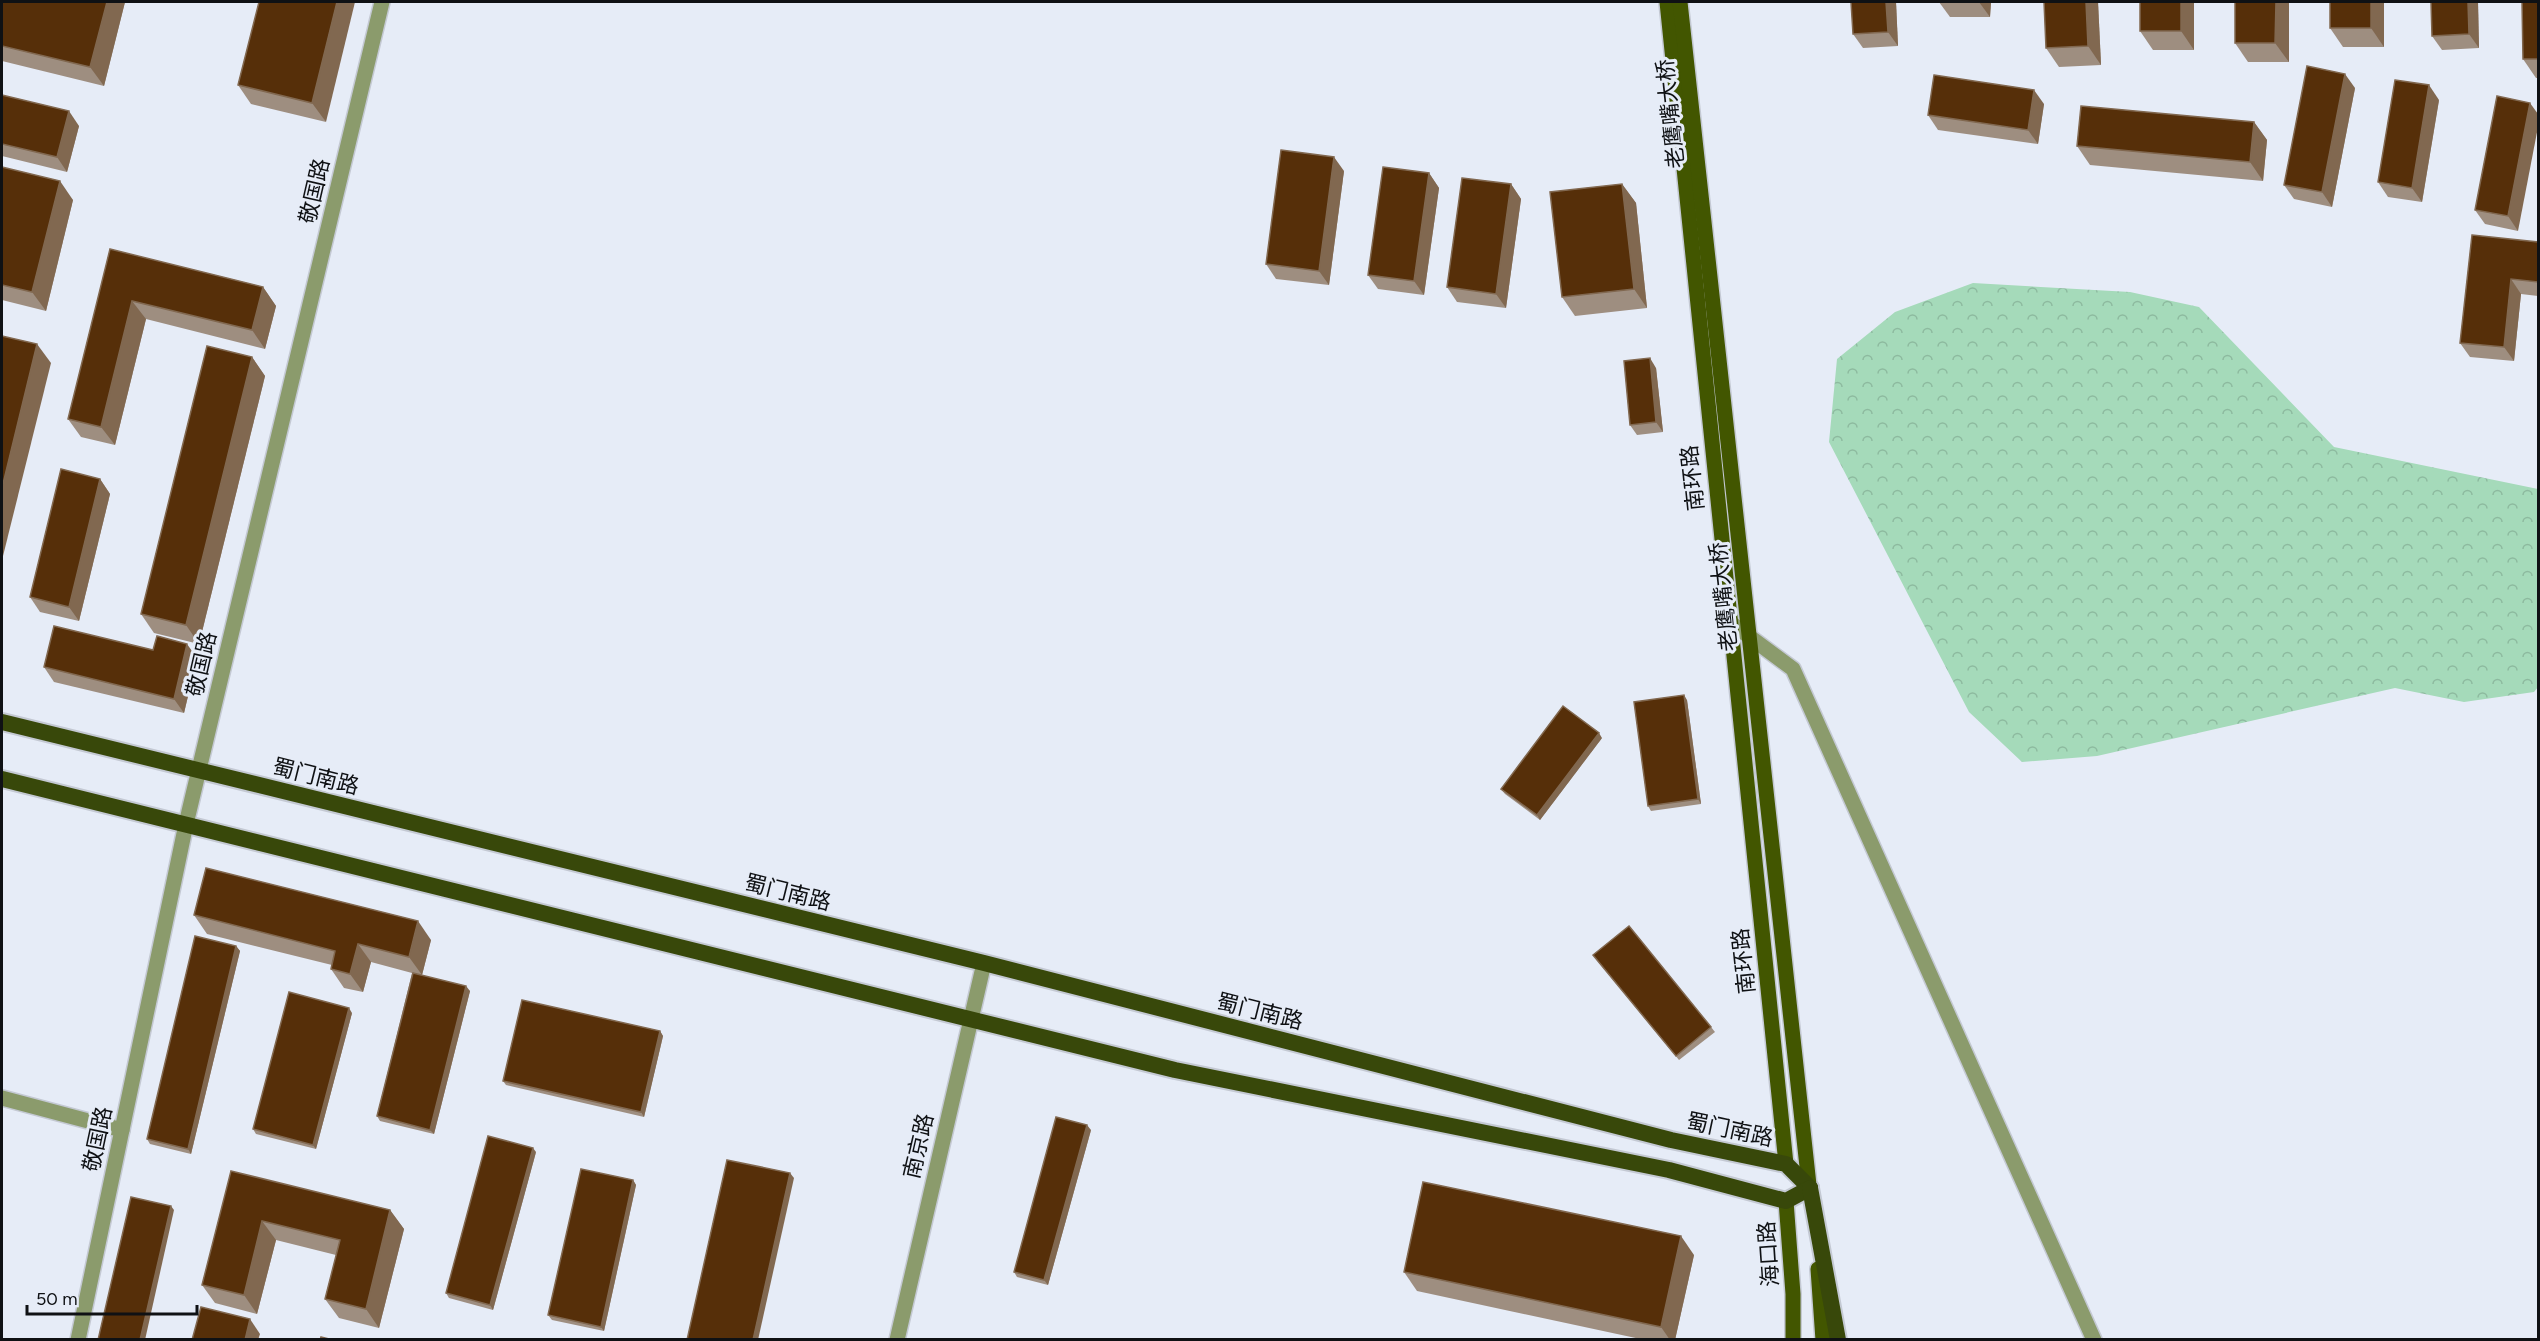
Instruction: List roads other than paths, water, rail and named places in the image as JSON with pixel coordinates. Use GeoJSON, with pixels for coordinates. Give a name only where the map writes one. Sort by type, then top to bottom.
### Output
{"type":"FeatureCollection","features":[{"type":"Feature","properties":{"kind":"highway","name":"蜀门南路"},"geometry":{"type":"LineString","coordinates":[[2,722],[984,963],[1660,1137],[1786,1164],[1810,1188]]}},
{"type":"Feature","properties":{"kind":"highway"},"geometry":{"type":"LineString","coordinates":[[2,778],[1175,1070],[1669,1170],[1786,1201],[1810,1188],[1838,1340]]}},
{"type":"Feature","properties":{"kind":"highway","name":"海口路"},"geometry":{"type":"LineString","coordinates":[[1786,1164],[1786,1201]]}},
{"type":"Feature","properties":{"kind":"main road","name":"南环路"},"geometry":{"type":"LineString","coordinates":[[1667,2],[1786,1164]]}},
{"type":"Feature","properties":{"kind":"main road","name":"老鹰嘴大桥"},"geometry":{"type":"LineString","coordinates":[[1680,2],[1810,1188]]}},
{"type":"Feature","properties":{"kind":"main road"},"geometry":{"type":"LineString","coordinates":[[1810,1188],[1823,1340]]}},
{"type":"Feature","properties":{"kind":"main road","name":"海口路"},"geometry":{"type":"LineString","coordinates":[[1786,1201],[1793,1294],[1793,1340]]}},
{"type":"Feature","properties":{"kind":"street","name":"敬国路"},"geometry":{"type":"LineString","coordinates":[[78,1340],[186,824],[382,2]]}},
{"type":"Feature","properties":{"kind":"street"},"geometry":{"type":"LineString","coordinates":[[1731,623],[1793,669],[2094,1340]]}},
{"type":"Feature","properties":{"kind":"street","name":"南京路"},"geometry":{"type":"LineString","coordinates":[[897,1340],[984,963]]}},
{"type":"Feature","properties":{"kind":"street"},"geometry":{"type":"LineString","coordinates":[[2,1098],[122,1130]]}}]}
